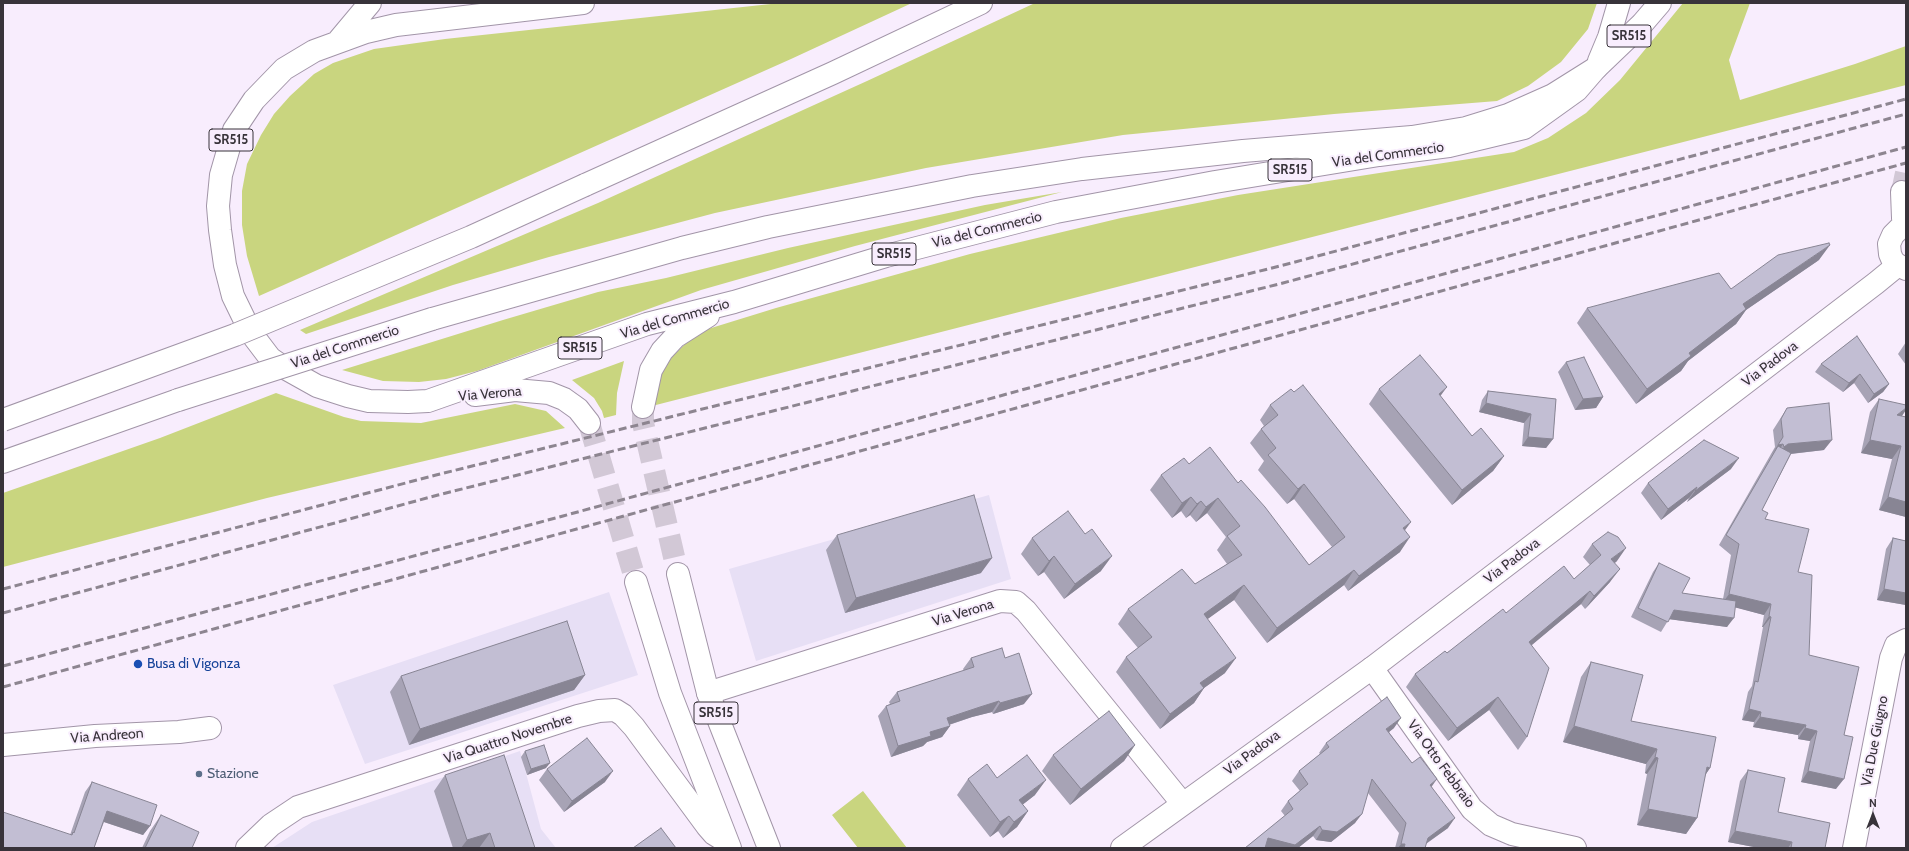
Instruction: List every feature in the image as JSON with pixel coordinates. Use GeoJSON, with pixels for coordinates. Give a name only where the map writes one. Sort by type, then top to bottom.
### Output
{"type":"FeatureCollection","features":[{"type":"Feature","properties":{"kind":"main road"},"geometry":{"type":"LineString","coordinates":[[339,40],[370,3]]}},
{"type":"Feature","properties":{"kind":"main road","name":"Via del Commercio"},"geometry":{"type":"LineString","coordinates":[[583,3],[396,25],[366,32],[339,40],[314,51],[284,69],[254,100],[234,130],[221,175],[218,206],[225,265],[233,296],[251,333],[270,358],[317,386],[348,396],[369,400],[408,402],[428,401],[647,324],[734,302],[886,256],[1056,212],[1215,182],[1379,155],[1449,146],[1524,128],[1577,90],[1596,68],[1642,24],[1660,3]]}},
{"type":"Feature","properties":{"kind":"main road"},"geometry":{"type":"LineString","coordinates":[[3,420],[235,335],[471,237],[834,73],[981,3]]}},
{"type":"Feature","properties":{"kind":"main road","name":"Via del Commercio"},"geometry":{"type":"LineString","coordinates":[[3,462],[178,400],[432,319],[579,276],[682,248],[768,227],[972,186],[1082,169],[1243,151],[1412,137],[1466,128],[1508,115],[1553,95],[1596,68],[1609,37],[1619,3]]}},
{"type":"Feature","properties":{"kind":"main road"},"geometry":{"type":"LineString","coordinates":[[1902,192],[1903,218],[1905,227],[1900,228],[1893,235],[1889,244],[1890,254],[1902,267]]}},
{"type":"Feature","properties":{"kind":"main road","name":"Via Padova"},"geometry":{"type":"LineString","coordinates":[[1122,848],[1372,668],[1876,283],[1902,267]]}},
{"type":"Feature","properties":{"kind":"main road","name":"SR515"},"geometry":{"type":"LineString","coordinates":[[643,407],[651,370],[662,350],[675,337],[698,321],[734,302]]}},
{"type":"Feature","properties":{"kind":"main road","name":"Via Verona"},"geometry":{"type":"LineString","coordinates":[[428,401],[515,390],[550,393],[564,399],[578,410],[588,423]]}},
{"type":"Feature","properties":{"kind":"main road","name":"SR515"},"geometry":{"type":"LineString","coordinates":[[678,574],[708,693],[769,848]]}},
{"type":"Feature","properties":{"kind":"main road","name":"SR515"},"geometry":{"type":"LineString","coordinates":[[636,582],[670,693],[728,845]]}},
{"type":"Feature","properties":{"kind":"main road","name":"Via Verona"},"geometry":{"type":"LineString","coordinates":[[708,693],[1000,601],[1016,602],[1026,611],[1182,804]]}},
{"type":"Feature","properties":{"kind":"main road","name":"Via Due Giugno"},"geometry":{"type":"LineString","coordinates":[[1854,848],[1891,658],[1896,645],[1906,640]]}},
{"type":"Feature","properties":{"kind":"main road","name":"Via Otto Febbraio"},"geometry":{"type":"LineString","coordinates":[[1372,668],[1472,809],[1491,825],[1512,834],[1575,848]]}},
{"type":"Feature","properties":{"kind":"main road","name":"Via Quattro Novembre"},"geometry":{"type":"LineString","coordinates":[[247,848],[271,825],[298,807],[578,716],[599,711],[615,710],[623,715],[634,727],[707,826],[714,834],[728,845]]}},
{"type":"Feature","properties":{"kind":"main road","name":"Via Andreon"},"geometry":{"type":"LineString","coordinates":[[3,745],[95,736],[179,732],[210,728]]}},
{"type":"Feature","properties":{"kind":"shaded area"},"geometry":{"type":"Polygon","coordinates":[[[989,495],[1011,579],[756,661],[729,569],[989,495]]]}},
{"type":"Feature","properties":{"kind":"shaded area"},"geometry":{"type":"Polygon","coordinates":[[[609,592],[638,675],[365,764],[333,685],[609,592]]]}},
{"type":"Feature","properties":{"kind":"shaded area"},"geometry":{"type":"Polygon","coordinates":[[[520,751],[541,829],[556,848],[272,848],[312,822],[520,751]]]}},
{"type":"Feature","properties":{"kind":"green space"},"geometry":{"type":"Polygon","coordinates":[[[780,3],[912,3],[791,59],[259,296],[247,256],[242,225],[242,191],[247,164],[261,135],[274,114],[290,96],[314,74],[333,63],[374,49],[445,39],[780,3]]]}},
{"type":"Feature","properties":{"kind":"green space"},"geometry":{"type":"Polygon","coordinates":[[[1035,3],[1597,3],[1588,29],[1561,62],[1528,86],[1497,101],[1334,114],[1123,135],[926,168],[715,213],[549,257],[453,285],[306,334],[300,330],[598,203],[1035,3]]]}},
{"type":"Feature","properties":{"kind":"green space"},"geometry":{"type":"Polygon","coordinates":[[[1683,3],[1750,3],[1729,60],[1740,100],[1855,64],[1906,46],[1906,85],[652,406],[661,375],[671,358],[686,343],[708,329],[776,308],[970,254],[1121,218],[1238,195],[1514,152],[1548,138],[1586,113],[1620,80],[1683,3]]]}},
{"type":"Feature","properties":{"kind":"green space"},"geometry":{"type":"Polygon","coordinates":[[[1062,192],[855,246],[701,290],[477,371],[446,379],[419,382],[383,381],[342,370],[598,292],[666,278],[788,248],[985,205],[1062,192]]]}},
{"type":"Feature","properties":{"kind":"green space"},"geometry":{"type":"Polygon","coordinates":[[[624,361],[617,393],[616,415],[604,418],[602,411],[594,398],[572,380],[624,361]]]}},
{"type":"Feature","properties":{"kind":"green space"},"geometry":{"type":"Polygon","coordinates":[[[276,393],[344,417],[361,421],[421,423],[515,404],[546,411],[565,428],[267,498],[3,567],[3,493],[160,438],[276,393]]]}},
{"type":"Feature","properties":{"kind":"green space"},"geometry":{"type":"Polygon","coordinates":[[[863,791],[907,848],[858,848],[832,815],[863,791]]]}},
{"type":"Feature","properties":{"kind":"building"},"geometry":{"type":"Polygon","coordinates":[[[1829,243],[1830,245],[1743,304],[1746,309],[1689,353],[1691,356],[1647,389],[1587,308],[1719,273],[1731,289],[1778,255],[1829,243]]]}},
{"type":"Feature","properties":{"kind":"building"},"geometry":{"type":"Polygon","coordinates":[[[1857,336],[1889,384],[1874,394],[1860,374],[1849,383],[1821,364],[1857,336]]]}},
{"type":"Feature","properties":{"kind":"building"},"geometry":{"type":"Polygon","coordinates":[[[1420,355],[1447,387],[1439,394],[1472,436],[1481,428],[1504,456],[1462,490],[1379,389],[1420,355]]]}},
{"type":"Feature","properties":{"kind":"building"},"geometry":{"type":"Polygon","coordinates":[[[1584,357],[1603,397],[1583,399],[1566,362],[1584,357]]]}},
{"type":"Feature","properties":{"kind":"building"},"geometry":{"type":"Polygon","coordinates":[[[1303,385],[1411,522],[1403,528],[1410,537],[1359,576],[1354,570],[1277,628],[1244,585],[1204,614],[1236,658],[1200,683],[1204,688],[1170,714],[1126,657],[1152,637],[1128,609],[1182,569],[1195,584],[1242,555],[1227,536],[1240,526],[1218,498],[1206,507],[1201,501],[1197,504],[1191,497],[1182,503],[1161,475],[1184,458],[1189,464],[1210,447],[1238,483],[1241,480],[1265,507],[1309,565],[1345,537],[1304,484],[1298,489],[1268,455],[1276,448],[1261,429],[1278,415],[1270,405],[1291,389],[1294,392],[1303,385]]]}},
{"type":"Feature","properties":{"kind":"building"},"geometry":{"type":"Polygon","coordinates":[[[1488,391],[1556,399],[1553,439],[1528,437],[1531,414],[1486,403],[1488,391]]]}},
{"type":"Feature","properties":{"kind":"building"},"geometry":{"type":"Polygon","coordinates":[[[1879,399],[1906,405],[1906,408],[1897,415],[1906,417],[1906,502],[1888,497],[1901,446],[1870,440],[1879,399]]]}},
{"type":"Feature","properties":{"kind":"building"},"geometry":{"type":"Polygon","coordinates":[[[1829,403],[1832,440],[1788,444],[1784,447],[1783,444],[1778,445],[1783,437],[1781,419],[1787,408],[1829,403]]]}},
{"type":"Feature","properties":{"kind":"building"},"geometry":{"type":"Polygon","coordinates":[[[1704,440],[1739,458],[1668,509],[1648,483],[1704,440]]]}},
{"type":"Feature","properties":{"kind":"building"},"geometry":{"type":"Polygon","coordinates":[[[1778,446],[1791,453],[1762,510],[1768,513],[1765,519],[1809,529],[1798,572],[1812,575],[1809,655],[1859,667],[1844,735],[1853,737],[1844,779],[1808,771],[1817,731],[1805,728],[1806,725],[1760,717],[1761,712],[1749,709],[1755,681],[1758,682],[1771,617],[1769,616],[1771,604],[1729,594],[1739,544],[1726,535],[1778,446]]]}},
{"type":"Feature","properties":{"kind":"building"},"geometry":{"type":"Polygon","coordinates":[[[974,495],[992,558],[856,598],[837,535],[974,495]]]}},
{"type":"Feature","properties":{"kind":"building"},"geometry":{"type":"Polygon","coordinates":[[[1068,511],[1085,534],[1092,529],[1112,556],[1075,584],[1054,556],[1049,561],[1032,538],[1068,511]]]}},
{"type":"Feature","properties":{"kind":"building"},"geometry":{"type":"Polygon","coordinates":[[[1608,532],[1618,537],[1626,548],[1611,559],[1620,569],[1594,596],[1590,591],[1529,642],[1549,668],[1527,737],[1498,697],[1457,728],[1415,674],[1445,651],[1447,653],[1503,609],[1506,613],[1564,566],[1574,579],[1601,555],[1592,544],[1608,532]]]}},
{"type":"Feature","properties":{"kind":"building"},"geometry":{"type":"Polygon","coordinates":[[[1893,538],[1906,541],[1906,593],[1884,589],[1893,538]]]}},
{"type":"Feature","properties":{"kind":"building"},"geometry":{"type":"Polygon","coordinates":[[[1659,563],[1690,578],[1682,593],[1736,601],[1734,618],[1674,610],[1668,622],[1638,608],[1659,563]]]}},
{"type":"Feature","properties":{"kind":"building"},"geometry":{"type":"Polygon","coordinates":[[[567,621],[585,675],[420,729],[401,676],[567,621]]]}},
{"type":"Feature","properties":{"kind":"building"},"geometry":{"type":"Polygon","coordinates":[[[1002,648],[1005,658],[1019,653],[1032,694],[1000,703],[999,701],[947,718],[950,726],[930,732],[931,736],[898,746],[886,706],[900,701],[897,692],[974,667],[971,658],[1002,648]]]}},
{"type":"Feature","properties":{"kind":"building"},"geometry":{"type":"Polygon","coordinates":[[[1591,662],[1643,675],[1631,721],[1716,737],[1710,768],[1707,767],[1697,818],[1648,809],[1658,758],[1655,757],[1657,749],[1574,726],[1591,662]]]}},
{"type":"Feature","properties":{"kind":"building"},"geometry":{"type":"Polygon","coordinates":[[[1387,697],[1401,718],[1386,729],[1412,763],[1420,757],[1437,779],[1430,785],[1455,818],[1428,838],[1425,848],[1404,848],[1405,844],[1401,844],[1406,823],[1372,779],[1362,814],[1337,832],[1322,830],[1320,826],[1295,845],[1268,838],[1265,848],[1245,848],[1293,809],[1288,801],[1308,784],[1299,771],[1329,747],[1326,743],[1387,697]]]}},
{"type":"Feature","properties":{"kind":"building"},"geometry":{"type":"Polygon","coordinates":[[[1109,711],[1135,745],[1081,789],[1053,755],[1109,711]]]}},
{"type":"Feature","properties":{"kind":"building"},"geometry":{"type":"Polygon","coordinates":[[[587,738],[613,771],[572,801],[547,769],[587,738]]]}},
{"type":"Feature","properties":{"kind":"building"},"geometry":{"type":"Polygon","coordinates":[[[544,745],[550,763],[531,769],[525,751],[544,745]]]}},
{"type":"Feature","properties":{"kind":"building"},"geometry":{"type":"Polygon","coordinates":[[[504,755],[535,848],[495,848],[490,833],[467,840],[445,775],[504,755]]]}},
{"type":"Feature","properties":{"kind":"building"},"geometry":{"type":"Polygon","coordinates":[[[1027,755],[1046,780],[1019,800],[1028,811],[1014,822],[1009,816],[1000,822],[968,779],[987,764],[997,778],[1027,755]]]}},
{"type":"Feature","properties":{"kind":"building"},"geometry":{"type":"Polygon","coordinates":[[[1748,770],[1785,778],[1778,812],[1830,823],[1825,848],[1791,848],[1792,842],[1735,831],[1748,770]]]}},
{"type":"Feature","properties":{"kind":"building"},"geometry":{"type":"Polygon","coordinates":[[[92,782],[157,805],[150,826],[107,811],[94,848],[3,848],[3,812],[72,835],[92,782]]]}},
{"type":"Feature","properties":{"kind":"building"},"geometry":{"type":"Polygon","coordinates":[[[161,815],[199,832],[192,848],[145,848],[161,815]]]}},
{"type":"Feature","properties":{"kind":"building"},"geometry":{"type":"Polygon","coordinates":[[[661,828],[676,848],[633,848],[661,828]]]}},
{"type":"Feature","properties":{"kind":"tunnel"},"geometry":{"type":"LineString","coordinates":[[1902,192],[1906,173]]}},
{"type":"Feature","properties":{"kind":"tunnel"},"geometry":{"type":"LineString","coordinates":[[643,407],[643,423],[678,574]]}},
{"type":"Feature","properties":{"kind":"tunnel"},"geometry":{"type":"LineString","coordinates":[[589,423],[636,582]]}},
{"type":"Feature","properties":{"kind":"railway"},"geometry":{"type":"LineString","coordinates":[[3,589],[436,475],[1280,266],[1906,99]]}},
{"type":"Feature","properties":{"kind":"railway"},"geometry":{"type":"LineString","coordinates":[[3,613],[438,495],[1283,283],[1906,114]]}},
{"type":"Feature","properties":{"kind":"railway"},"geometry":{"type":"LineString","coordinates":[[3,666],[563,516],[1906,147]]}},
{"type":"Feature","properties":{"kind":"railway"},"geometry":{"type":"LineString","coordinates":[[3,687],[1906,163]]}},
{"type":"Feature","properties":{"kind":"place","name":"Busa di Vigonza"},"geometry":{"type":"Point","coordinates":[138,664]}},
{"type":"Feature","properties":{"kind":"place","name":"Stazione"},"geometry":{"type":"Point","coordinates":[199,774]}}]}
